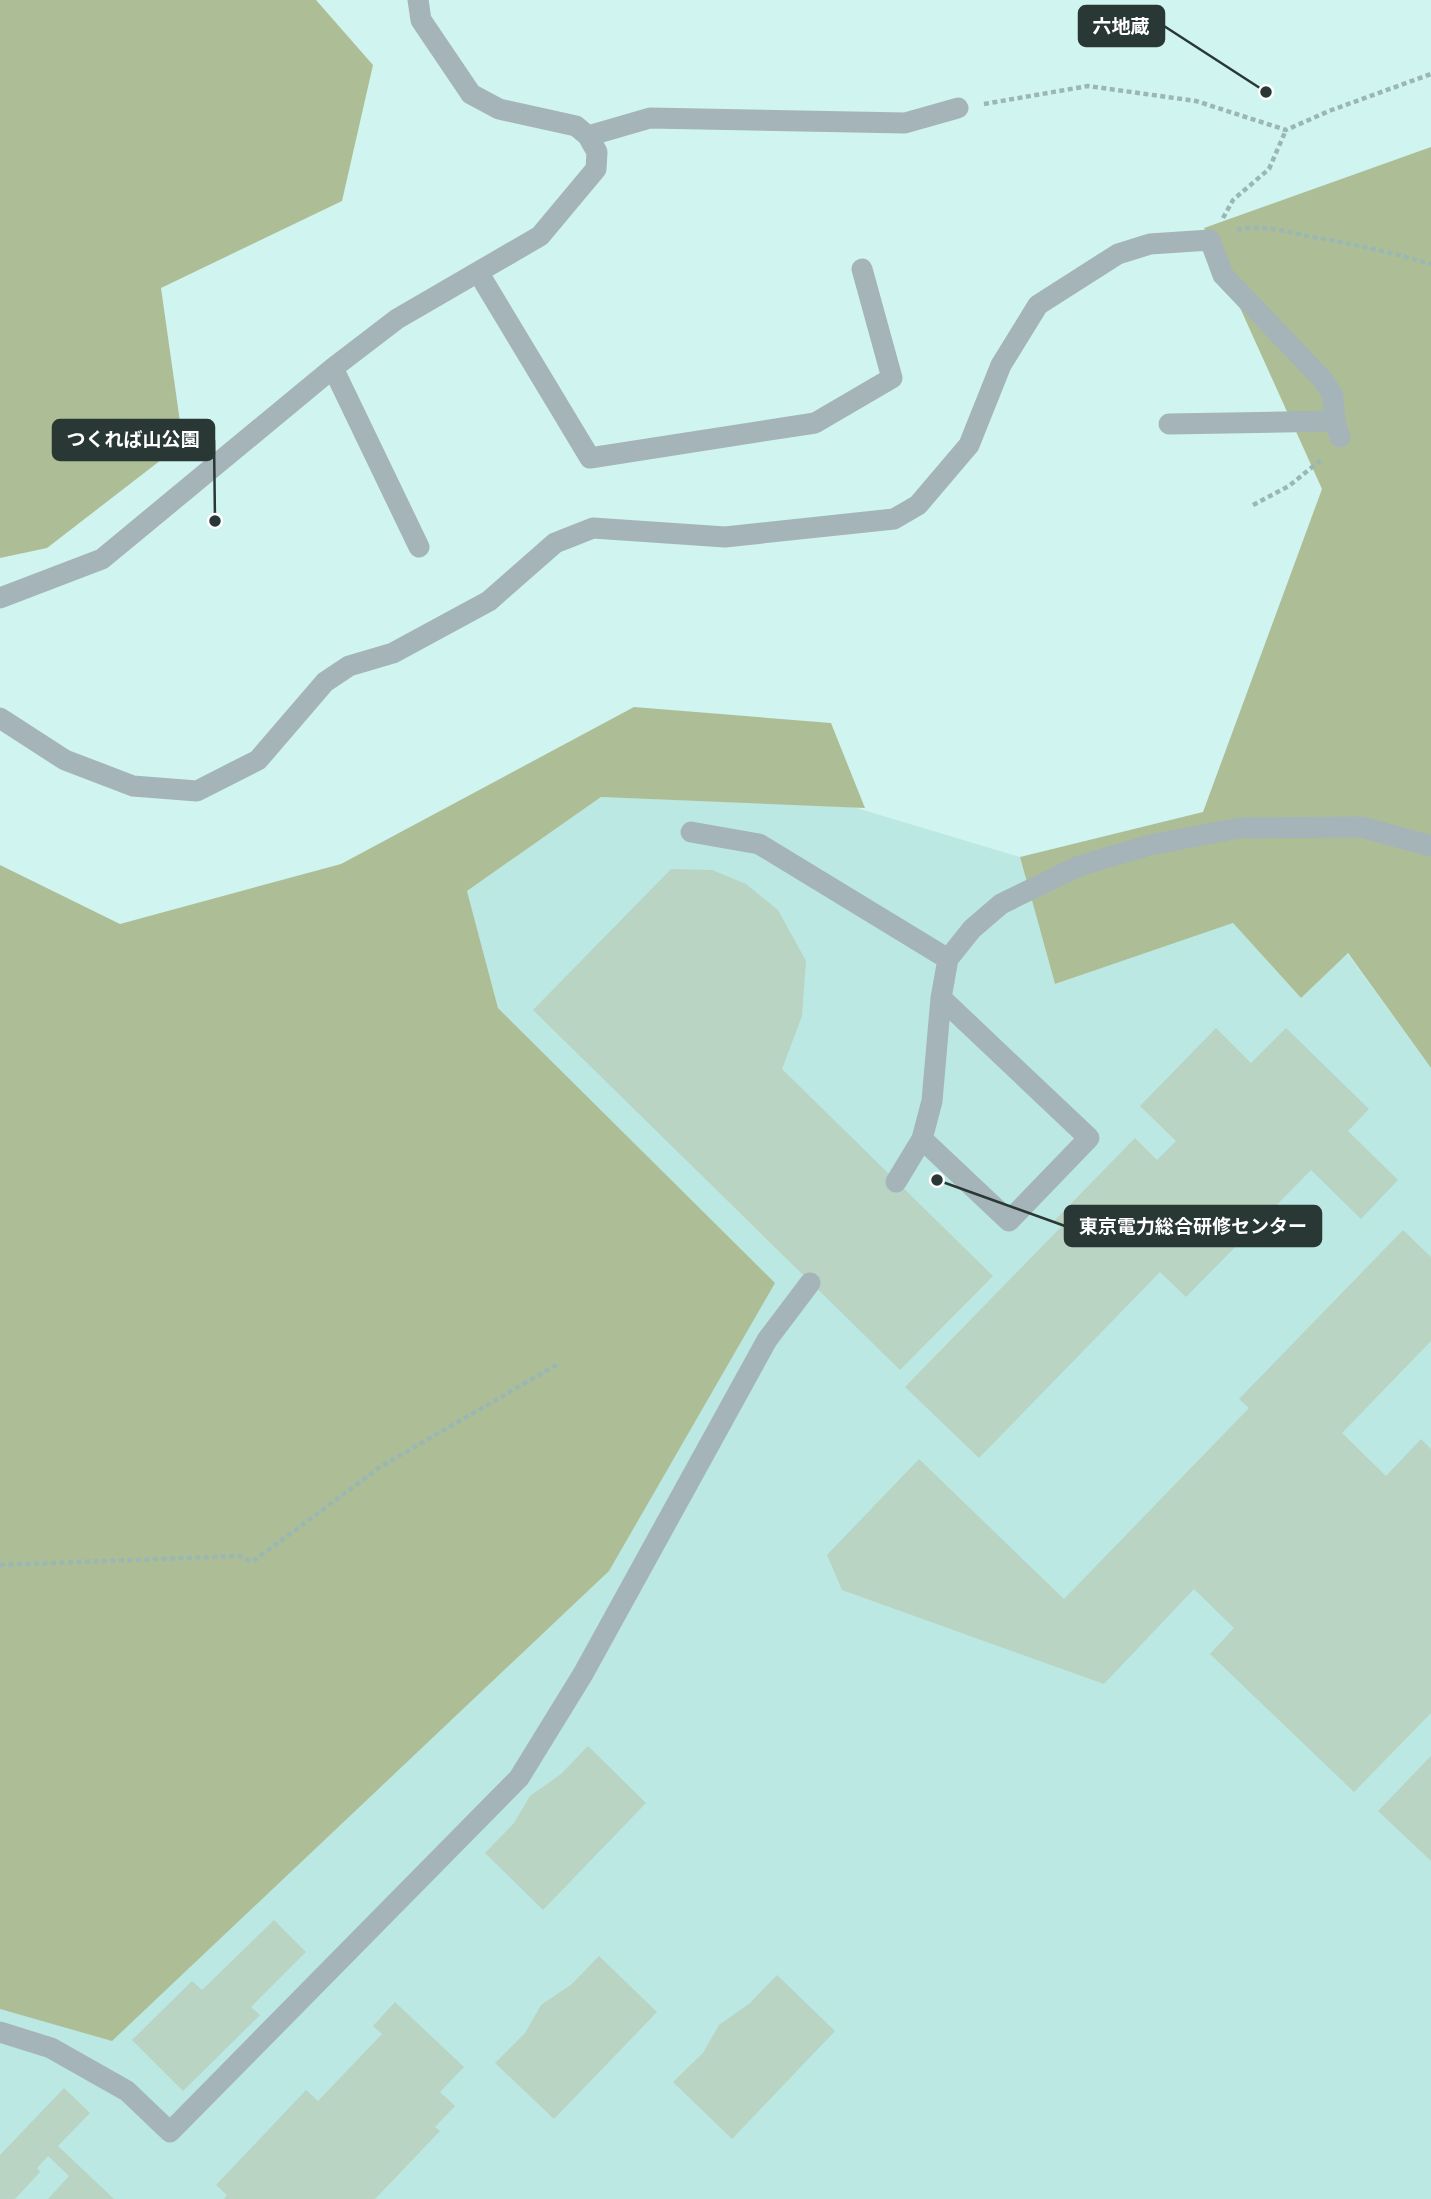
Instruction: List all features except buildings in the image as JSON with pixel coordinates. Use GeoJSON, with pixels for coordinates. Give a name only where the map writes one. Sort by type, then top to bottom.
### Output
{"type":"FeatureCollection","features":[{"type":"Feature","properties":{"kind":"street"},"geometry":{"type":"LineString","coordinates":[[0,598],[102,559],[397,318],[540,236],[596,169],[597,152],[588,135],[576,126],[499,109],[471,94],[421,20],[418,0]]}},
{"type":"Feature","properties":{"kind":"street"},"geometry":{"type":"LineString","coordinates":[[588,135],[650,118],[905,123],[958,108]]}},
{"type":"Feature","properties":{"kind":"street"},"geometry":{"type":"LineString","coordinates":[[0,718],[65,760],[132,786],[197,791],[258,760],[325,682],[349,666],[393,653],[489,601],[555,542],[593,528],[725,537],[894,519],[918,505],[969,445],[1001,365],[1038,305],[1118,254],[1150,244],[1210,240],[1223,275],[1324,382],[1333,396],[1338,429],[1170,424]]}},
{"type":"Feature","properties":{"kind":"street"},"geometry":{"type":"LineString","coordinates":[[478,272],[590,458],[815,423],[892,378],[862,269]]}},
{"type":"Feature","properties":{"kind":"street"},"geometry":{"type":"LineString","coordinates":[[333,368],[419,547]]}},
{"type":"Feature","properties":{"kind":"street"},"geometry":{"type":"LineString","coordinates":[[896,1182],[922,1139],[932,1101],[941,998],[948,959],[972,929],[1001,904],[1079,866],[1150,845],[1239,828],[1361,827],[1431,846]]}},
{"type":"Feature","properties":{"kind":"street"},"geometry":{"type":"LineString","coordinates":[[691,832],[760,844],[948,959]]}},
{"type":"Feature","properties":{"kind":"street"},"geometry":{"type":"LineString","coordinates":[[922,1139],[1009,1222],[1089,1138],[941,998]]}},
{"type":"Feature","properties":{"kind":"street"},"geometry":{"type":"LineString","coordinates":[[0,2032],[51,2048],[127,2091],[170,2132],[519,1778],[583,1674],[767,1340],[810,1283]]}},
{"type":"Feature","properties":{"kind":"path"},"geometry":{"type":"LineString","coordinates":[[958,108],[1088,86],[1196,101],[1286,130],[1329,111],[1431,74]]}},
{"type":"Feature","properties":{"kind":"path"},"geometry":{"type":"LineString","coordinates":[[1210,240],[1233,200],[1269,169],[1286,130]]}},
{"type":"Feature","properties":{"kind":"path"},"geometry":{"type":"LineString","coordinates":[[1210,240],[1248,227],[1362,246],[1431,264]]}},
{"type":"Feature","properties":{"kind":"path"},"geometry":{"type":"LineString","coordinates":[[1254,505],[1289,486],[1332,450],[1338,429]]}},
{"type":"Feature","properties":{"kind":"path"},"geometry":{"type":"LineString","coordinates":[[0,1565],[239,1556],[252,1563],[380,1467],[558,1364]]}},
{"type":"Feature","properties":{"kind":"shaded area"},"geometry":{"type":"Polygon","coordinates":[[[601,797],[853,807],[1020,857],[1055,984],[1233,923],[1301,998],[1347,953],[1431,1068],[1431,2199],[0,2199],[0,2009],[112,2040],[267,1892],[774,1283],[498,1008],[467,891],[601,797]]]}},
{"type":"Feature","properties":{"kind":"green space"},"geometry":{"type":"Polygon","coordinates":[[[0,0],[316,0],[373,65],[342,201],[161,288],[183,443],[47,548],[0,558],[0,0]]]}},
{"type":"Feature","properties":{"kind":"green space"},"geometry":{"type":"Polygon","coordinates":[[[1431,147],[1431,1068],[1348,953],[1301,998],[1233,923],[1055,984],[1020,857],[1203,812],[1322,489],[1204,228],[1431,147]]]}},
{"type":"Feature","properties":{"kind":"green space"},"geometry":{"type":"Polygon","coordinates":[[[634,707],[831,723],[865,808],[601,797],[467,891],[498,1008],[775,1283],[609,1571],[112,2041],[0,2009],[0,865],[120,924],[341,864],[634,707]]]}},
{"type":"Feature","properties":{"kind":"place","name":"六地蔵"},"geometry":{"type":"Point","coordinates":[1266,92]}},
{"type":"Feature","properties":{"kind":"place","name":"つくれば山公園"},"geometry":{"type":"Point","coordinates":[215,521]}},
{"type":"Feature","properties":{"kind":"place","name":"東京電力総合研修センター"},"geometry":{"type":"Point","coordinates":[937,1180]}}]}
